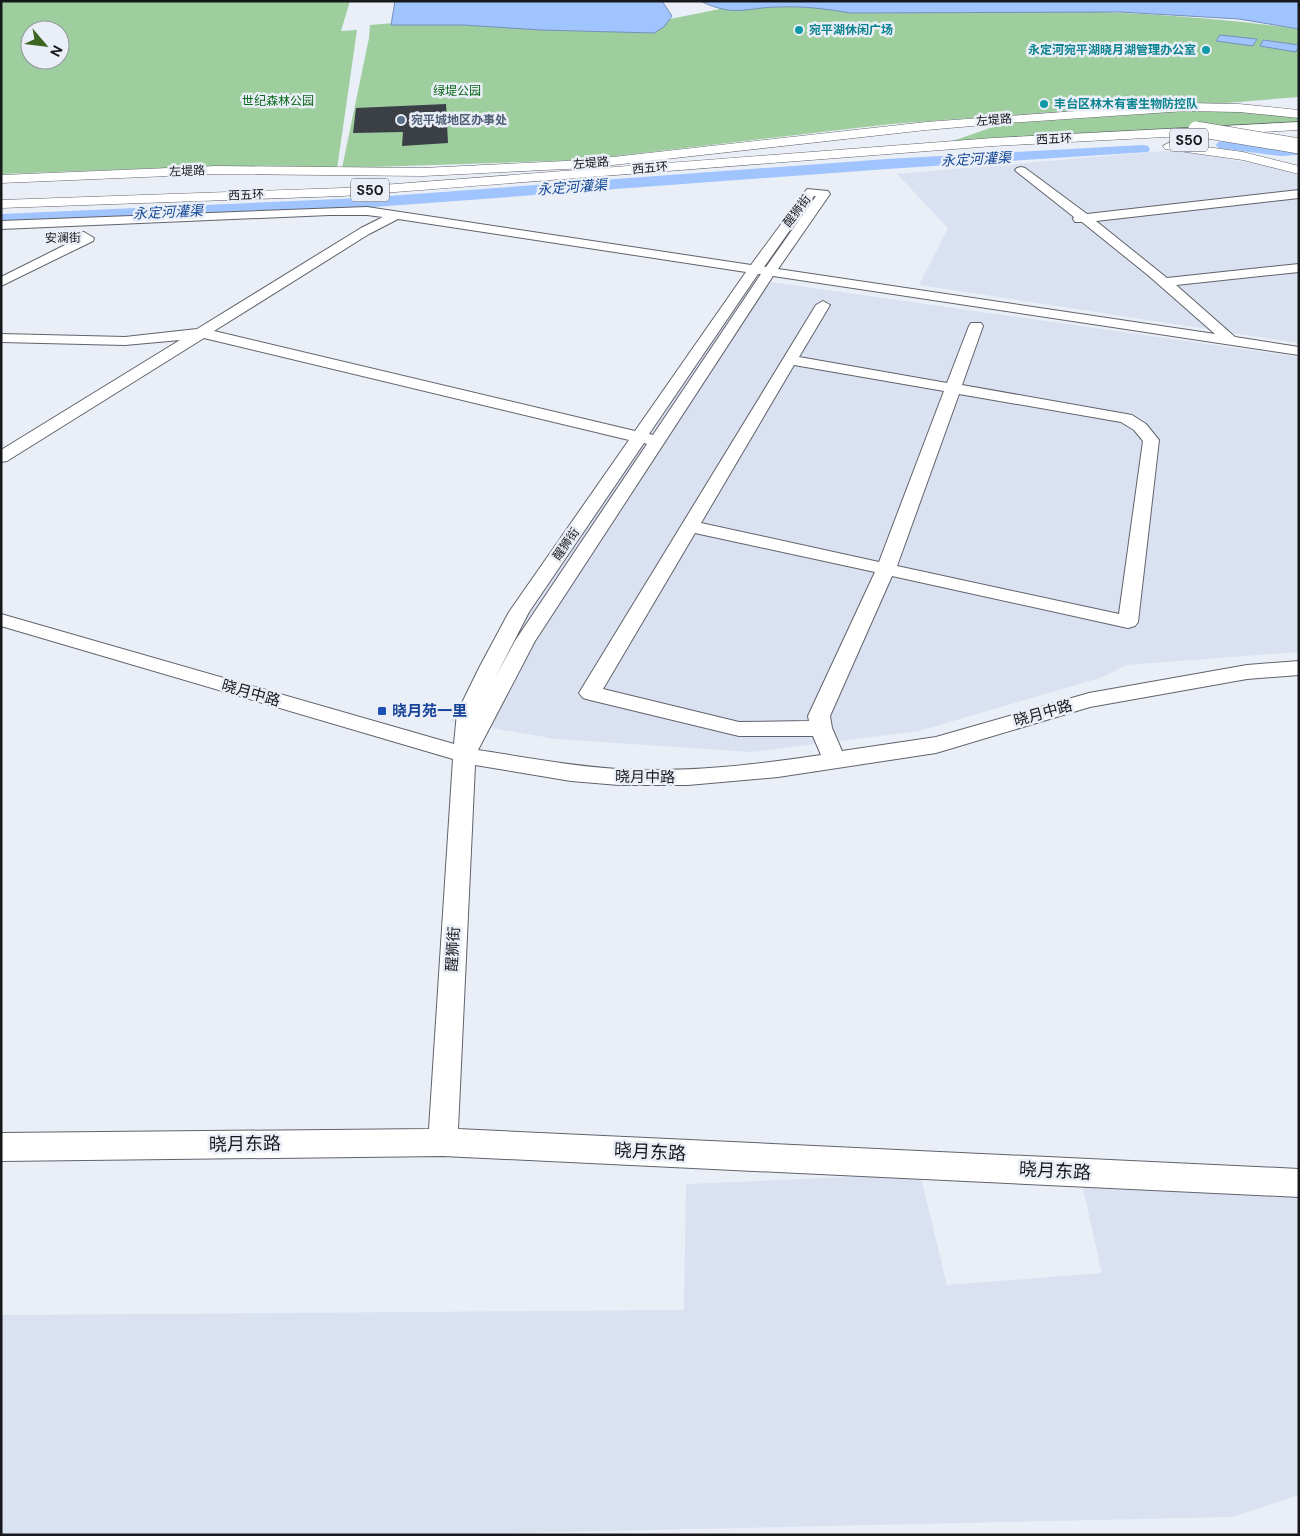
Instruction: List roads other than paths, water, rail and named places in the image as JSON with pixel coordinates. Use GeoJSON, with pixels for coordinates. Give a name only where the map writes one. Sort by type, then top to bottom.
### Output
{"type":"FeatureCollection","features":[{"type":"Feature","properties":{"kind":"main road","name":"左堤路"},"geometry":{"type":"LineString","coordinates":[[1,179],[217,170],[423,172],[586,164],[926,126],[1007,119],[1185,107],[1239,108],[1299,114]]}},
{"type":"Feature","properties":{"kind":"main road"},"geometry":{"type":"LineString","coordinates":[[938,139],[972,131],[1007,119]]}},
{"type":"Feature","properties":{"kind":"main road"},"geometry":{"type":"LineString","coordinates":[[738,160],[1087,125],[1131,125],[1196,130],[1299,146]]}},
{"type":"Feature","properties":{"kind":"main road","name":"西五环"},"geometry":{"type":"LineString","coordinates":[[1,204],[342,192],[738,160],[993,142],[1299,126]]}},
{"type":"Feature","properties":{"kind":"main road","name":"西五环"},"geometry":{"type":"LineString","coordinates":[[1,211],[336,198],[962,152],[1299,134]]}},
{"type":"Feature","properties":{"kind":"main road"},"geometry":{"type":"LineString","coordinates":[[1079,146],[1190,148],[1243,156],[1299,170]]}},
{"type":"Feature","properties":{"kind":"street"},"geometry":{"type":"LineString","coordinates":[[1021,170],[1164,282],[1230,340]]}},
{"type":"Feature","properties":{"kind":"street"},"geometry":{"type":"LineString","coordinates":[[1082,219],[1299,194]]}},
{"type":"Feature","properties":{"kind":"street"},"geometry":{"type":"LineString","coordinates":[[1,225],[367,211],[1299,351]]}},
{"type":"Feature","properties":{"kind":"street"},"geometry":{"type":"LineString","coordinates":[[1,457],[365,231],[398,215]]}},
{"type":"Feature","properties":{"kind":"street","name":"安澜街"},"geometry":{"type":"LineString","coordinates":[[1,282],[88,238],[84,236],[40,238]]}},
{"type":"Feature","properties":{"kind":"street"},"geometry":{"type":"LineString","coordinates":[[1164,282],[1299,268]]}},
{"type":"Feature","properties":{"kind":"street","name":"醒狮街"},"geometry":{"type":"LineString","coordinates":[[443,1142],[464,755],[468,714],[504,637],[520,612],[640,437],[762,270]]}},
{"type":"Feature","properties":{"kind":"street","name":"醒狮街"},"geometry":{"type":"LineString","coordinates":[[464,755],[525,641],[657,441],[762,270]]}},
{"type":"Feature","properties":{"kind":"street"},"geometry":{"type":"LineString","coordinates":[[821,728],[738,729],[590,693],[823,305]]}},
{"type":"Feature","properties":{"kind":"street"},"geometry":{"type":"LineString","coordinates":[[835,761],[821,728],[819,716],[886,569],[976,326]]}},
{"type":"Feature","properties":{"kind":"street"},"geometry":{"type":"LineString","coordinates":[[1,338],[125,341],[203,332],[657,441]]}},
{"type":"Feature","properties":{"kind":"street"},"geometry":{"type":"LineString","coordinates":[[690,526],[1128,622],[1151,440],[1140,426],[1126,418],[790,360]]}},
{"type":"Feature","properties":{"kind":"street","name":"晓月中路"},"geometry":{"type":"LineString","coordinates":[[1,620],[464,755],[571,773],[619,777],[688,777],[778,769],[936,745],[1089,700],[1247,672],[1299,668]]}},
{"type":"Feature","properties":{"kind":"street","name":"晓月东路"},"geometry":{"type":"LineString","coordinates":[[1,1147],[443,1142],[1299,1183]]}},
{"type":"Feature","properties":{"kind":"water"},"geometry":{"type":"Polygon","coordinates":[[[395,1],[662,1],[672,16],[664,27],[654,33],[541,30],[463,25],[391,25],[395,1]]]}},
{"type":"Feature","properties":{"kind":"water"},"geometry":{"type":"Polygon","coordinates":[[[700,1],[1299,1],[1299,29],[1239,19],[1120,12],[850,13],[815,8],[789,7],[732,10],[712,6],[700,1]]]}},
{"type":"Feature","properties":{"kind":"water"},"geometry":{"type":"Polygon","coordinates":[[[1220,35],[1257,39],[1253,46],[1216,41],[1220,35]]]}},
{"type":"Feature","properties":{"kind":"water"},"geometry":{"type":"Polygon","coordinates":[[[1263,40],[1299,45],[1296,52],[1260,46],[1263,40]]]}},
{"type":"Feature","properties":{"kind":"waterway","name":"永定河灌渠"},"geometry":{"type":"LineString","coordinates":[[1223,145],[1280,152],[1299,151]]}},
{"type":"Feature","properties":{"kind":"waterway","name":"永定河灌渠"},"geometry":{"type":"LineString","coordinates":[[1,219],[361,203],[887,164],[1143,149]]}},
{"type":"Feature","properties":{"kind":"place","name":"宛平湖休闲广场"},"geometry":{"type":"Point","coordinates":[799,30]}},
{"type":"Feature","properties":{"kind":"place","name":"永定河宛平湖晓月湖管理办公室"},"geometry":{"type":"Point","coordinates":[1206,50]}},
{"type":"Feature","properties":{"kind":"place","name":"丰台区林木有害生物防控队"},"geometry":{"type":"Point","coordinates":[1044,104]}},
{"type":"Feature","properties":{"kind":"place","name":"宛平城地区办事处"},"geometry":{"type":"Point","coordinates":[401,120]}},
{"type":"Feature","properties":{"kind":"place","name":"晓月苑一里"},"geometry":{"type":"Point","coordinates":[382,711]}},
{"type":"Feature","properties":{"kind":"park label","name":"绿堤公园"},"geometry":{"type":"Point","coordinates":[457,91]}},
{"type":"Feature","properties":{"kind":"park label","name":"世纪森林公园"},"geometry":{"type":"Point","coordinates":[278,101]}}]}
